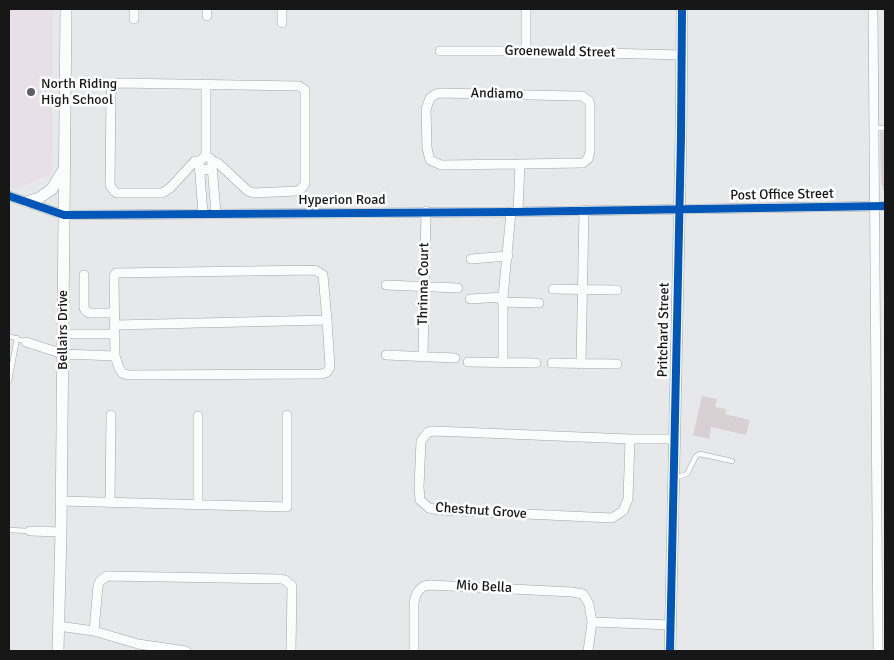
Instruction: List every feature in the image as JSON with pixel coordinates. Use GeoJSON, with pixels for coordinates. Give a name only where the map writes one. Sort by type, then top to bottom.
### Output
{"type":"FeatureCollection","features":[{"type":"Feature","properties":{"kind":"street","name":"Bellairs Drive"},"geometry":{"type":"LineString","coordinates":[[58,651],[64,334],[66,9]]}},
{"type":"Feature","properties":{"kind":"street"},"geometry":{"type":"LineString","coordinates":[[134,9],[134,19]]}},
{"type":"Feature","properties":{"kind":"street"},"geometry":{"type":"LineString","coordinates":[[282,9],[282,23]]}},
{"type":"Feature","properties":{"kind":"street"},"geometry":{"type":"LineString","coordinates":[[526,9],[526,51]]}},
{"type":"Feature","properties":{"kind":"street","name":"Pritchard Street"},"geometry":{"type":"LineString","coordinates":[[670,651],[682,9]]}},
{"type":"Feature","properties":{"kind":"street"},"geometry":{"type":"LineString","coordinates":[[872,9],[878,651]]}},
{"type":"Feature","properties":{"kind":"street","name":"Groenewald Street"},"geometry":{"type":"LineString","coordinates":[[440,52],[526,51],[681,55]]}},
{"type":"Feature","properties":{"kind":"street"},"geometry":{"type":"LineString","coordinates":[[118,83],[206,84],[302,87],[306,93],[305,184],[301,189],[289,191],[248,191],[218,164],[195,162],[170,188],[162,193],[117,193],[114,191],[110,185],[112,88],[118,83]]}},
{"type":"Feature","properties":{"kind":"street"},"geometry":{"type":"LineString","coordinates":[[203,214],[206,162],[206,84]]}},
{"type":"Feature","properties":{"kind":"street","name":"Andiamo"},"geometry":{"type":"LineString","coordinates":[[441,93],[499,94],[582,96],[589,101],[590,151],[586,162],[520,164],[440,165],[430,160],[426,148],[426,110],[430,98],[441,93]]}},
{"type":"Feature","properties":{"kind":"street"},"geometry":{"type":"LineString","coordinates":[[206,162],[216,213]]}},
{"type":"Feature","properties":{"kind":"street"},"geometry":{"type":"LineString","coordinates":[[503,362],[502,300],[520,164]]}},
{"type":"Feature","properties":{"kind":"street"},"geometry":{"type":"LineString","coordinates":[[27,202],[39,198],[52,189],[57,183],[64,166]]}},
{"type":"Feature","properties":{"kind":"street","name":"Hyperion Road"},"geometry":{"type":"LineString","coordinates":[[9,196],[64,215],[678,209]]}},
{"type":"Feature","properties":{"kind":"street","name":"Post Office Street"},"geometry":{"type":"LineString","coordinates":[[678,209],[885,206]]}},
{"type":"Feature","properties":{"kind":"street"},"geometry":{"type":"LineString","coordinates":[[581,364],[584,210]]}},
{"type":"Feature","properties":{"kind":"street","name":"Thrinna Court"},"geometry":{"type":"LineString","coordinates":[[423,356],[426,211]]}},
{"type":"Feature","properties":{"kind":"street"},"geometry":{"type":"LineString","coordinates":[[471,259],[508,256]]}},
{"type":"Feature","properties":{"kind":"street"},"geometry":{"type":"LineString","coordinates":[[315,270],[323,275],[330,367],[327,372],[322,374],[122,373],[115,356],[115,313],[114,276],[116,273],[315,270]]}},
{"type":"Feature","properties":{"kind":"street"},"geometry":{"type":"LineString","coordinates":[[84,274],[84,308],[86,311],[90,313],[115,313]]}},
{"type":"Feature","properties":{"kind":"street"},"geometry":{"type":"LineString","coordinates":[[386,285],[458,288]]}},
{"type":"Feature","properties":{"kind":"street"},"geometry":{"type":"LineString","coordinates":[[553,288],[617,290]]}},
{"type":"Feature","properties":{"kind":"street"},"geometry":{"type":"LineString","coordinates":[[470,299],[539,303]]}},
{"type":"Feature","properties":{"kind":"street"},"geometry":{"type":"LineString","coordinates":[[64,334],[115,329],[327,320]]}},
{"type":"Feature","properties":{"kind":"street"},"geometry":{"type":"LineString","coordinates":[[22,340],[63,354],[115,356]]}},
{"type":"Feature","properties":{"kind":"street"},"geometry":{"type":"LineString","coordinates":[[386,355],[455,358]]}},
{"type":"Feature","properties":{"kind":"street"},"geometry":{"type":"LineString","coordinates":[[468,362],[536,363]]}},
{"type":"Feature","properties":{"kind":"street"},"geometry":{"type":"LineString","coordinates":[[552,363],[617,364]]}},
{"type":"Feature","properties":{"kind":"street"},"geometry":{"type":"LineString","coordinates":[[110,503],[111,416]]}},
{"type":"Feature","properties":{"kind":"street"},"geometry":{"type":"LineString","coordinates":[[198,416],[198,505]]}},
{"type":"Feature","properties":{"kind":"street"},"geometry":{"type":"LineString","coordinates":[[61,501],[287,507],[287,416]]}},
{"type":"Feature","properties":{"kind":"street","name":"Chestnut Grove"},"geometry":{"type":"LineString","coordinates":[[630,439],[628,500],[623,511],[612,518],[439,510],[429,508],[420,500],[418,488],[421,442],[428,432],[675,439]]}},
{"type":"Feature","properties":{"kind":"street"},"geometry":{"type":"LineString","coordinates":[[30,531],[61,532]]}},
{"type":"Feature","properties":{"kind":"street"},"geometry":{"type":"LineString","coordinates":[[94,631],[98,586],[100,581],[107,576],[280,579],[289,583],[292,592],[291,651]]}},
{"type":"Feature","properties":{"kind":"street","name":"Mio Bella"},"geometry":{"type":"LineString","coordinates":[[414,651],[414,602],[418,590],[424,586],[578,592],[587,598],[589,604],[592,622],[588,651]]}},
{"type":"Feature","properties":{"kind":"street"},"geometry":{"type":"LineString","coordinates":[[592,622],[671,625]]}},
{"type":"Feature","properties":{"kind":"street"},"geometry":{"type":"LineString","coordinates":[[58,626],[94,631],[138,644],[186,651]]}},
{"type":"Feature","properties":{"kind":"lane"},"geometry":{"type":"LineString","coordinates":[[874,128],[885,128]]}},
{"type":"Feature","properties":{"kind":"lane"},"geometry":{"type":"LineString","coordinates":[[9,336],[22,340],[9,381]]}},
{"type":"Feature","properties":{"kind":"lane"},"geometry":{"type":"LineString","coordinates":[[674,479],[687,474],[696,456],[700,454],[732,461]]}},
{"type":"Feature","properties":{"kind":"lane"},"geometry":{"type":"LineString","coordinates":[[9,530],[30,531]]}},
{"type":"Feature","properties":{"kind":"shaded area","name":"North Riding High School"},"geometry":{"type":"Polygon","coordinates":[[[9,9],[53,9],[52,174],[17,189],[9,186],[9,9]]]}},
{"type":"Feature","properties":{"kind":"building"},"geometry":{"type":"Polygon","coordinates":[[[880,132],[885,132],[885,190],[883,190],[881,181],[880,132]]]}},
{"type":"Feature","properties":{"kind":"building"},"geometry":{"type":"Polygon","coordinates":[[[702,396],[717,399],[715,407],[726,409],[725,414],[750,420],[746,435],[711,427],[709,439],[693,435],[702,396]]]}},
{"type":"Feature","properties":{"kind":"cycle path"},"geometry":{"type":"LineString","coordinates":[[670,651],[682,9]]}},
{"type":"Feature","properties":{"kind":"cycle path"},"geometry":{"type":"LineString","coordinates":[[9,196],[64,215],[511,212],[885,206]]}},
{"type":"Feature","properties":{"kind":"place","name":"North Riding High School"},"geometry":{"type":"Point","coordinates":[31,92]}}]}
